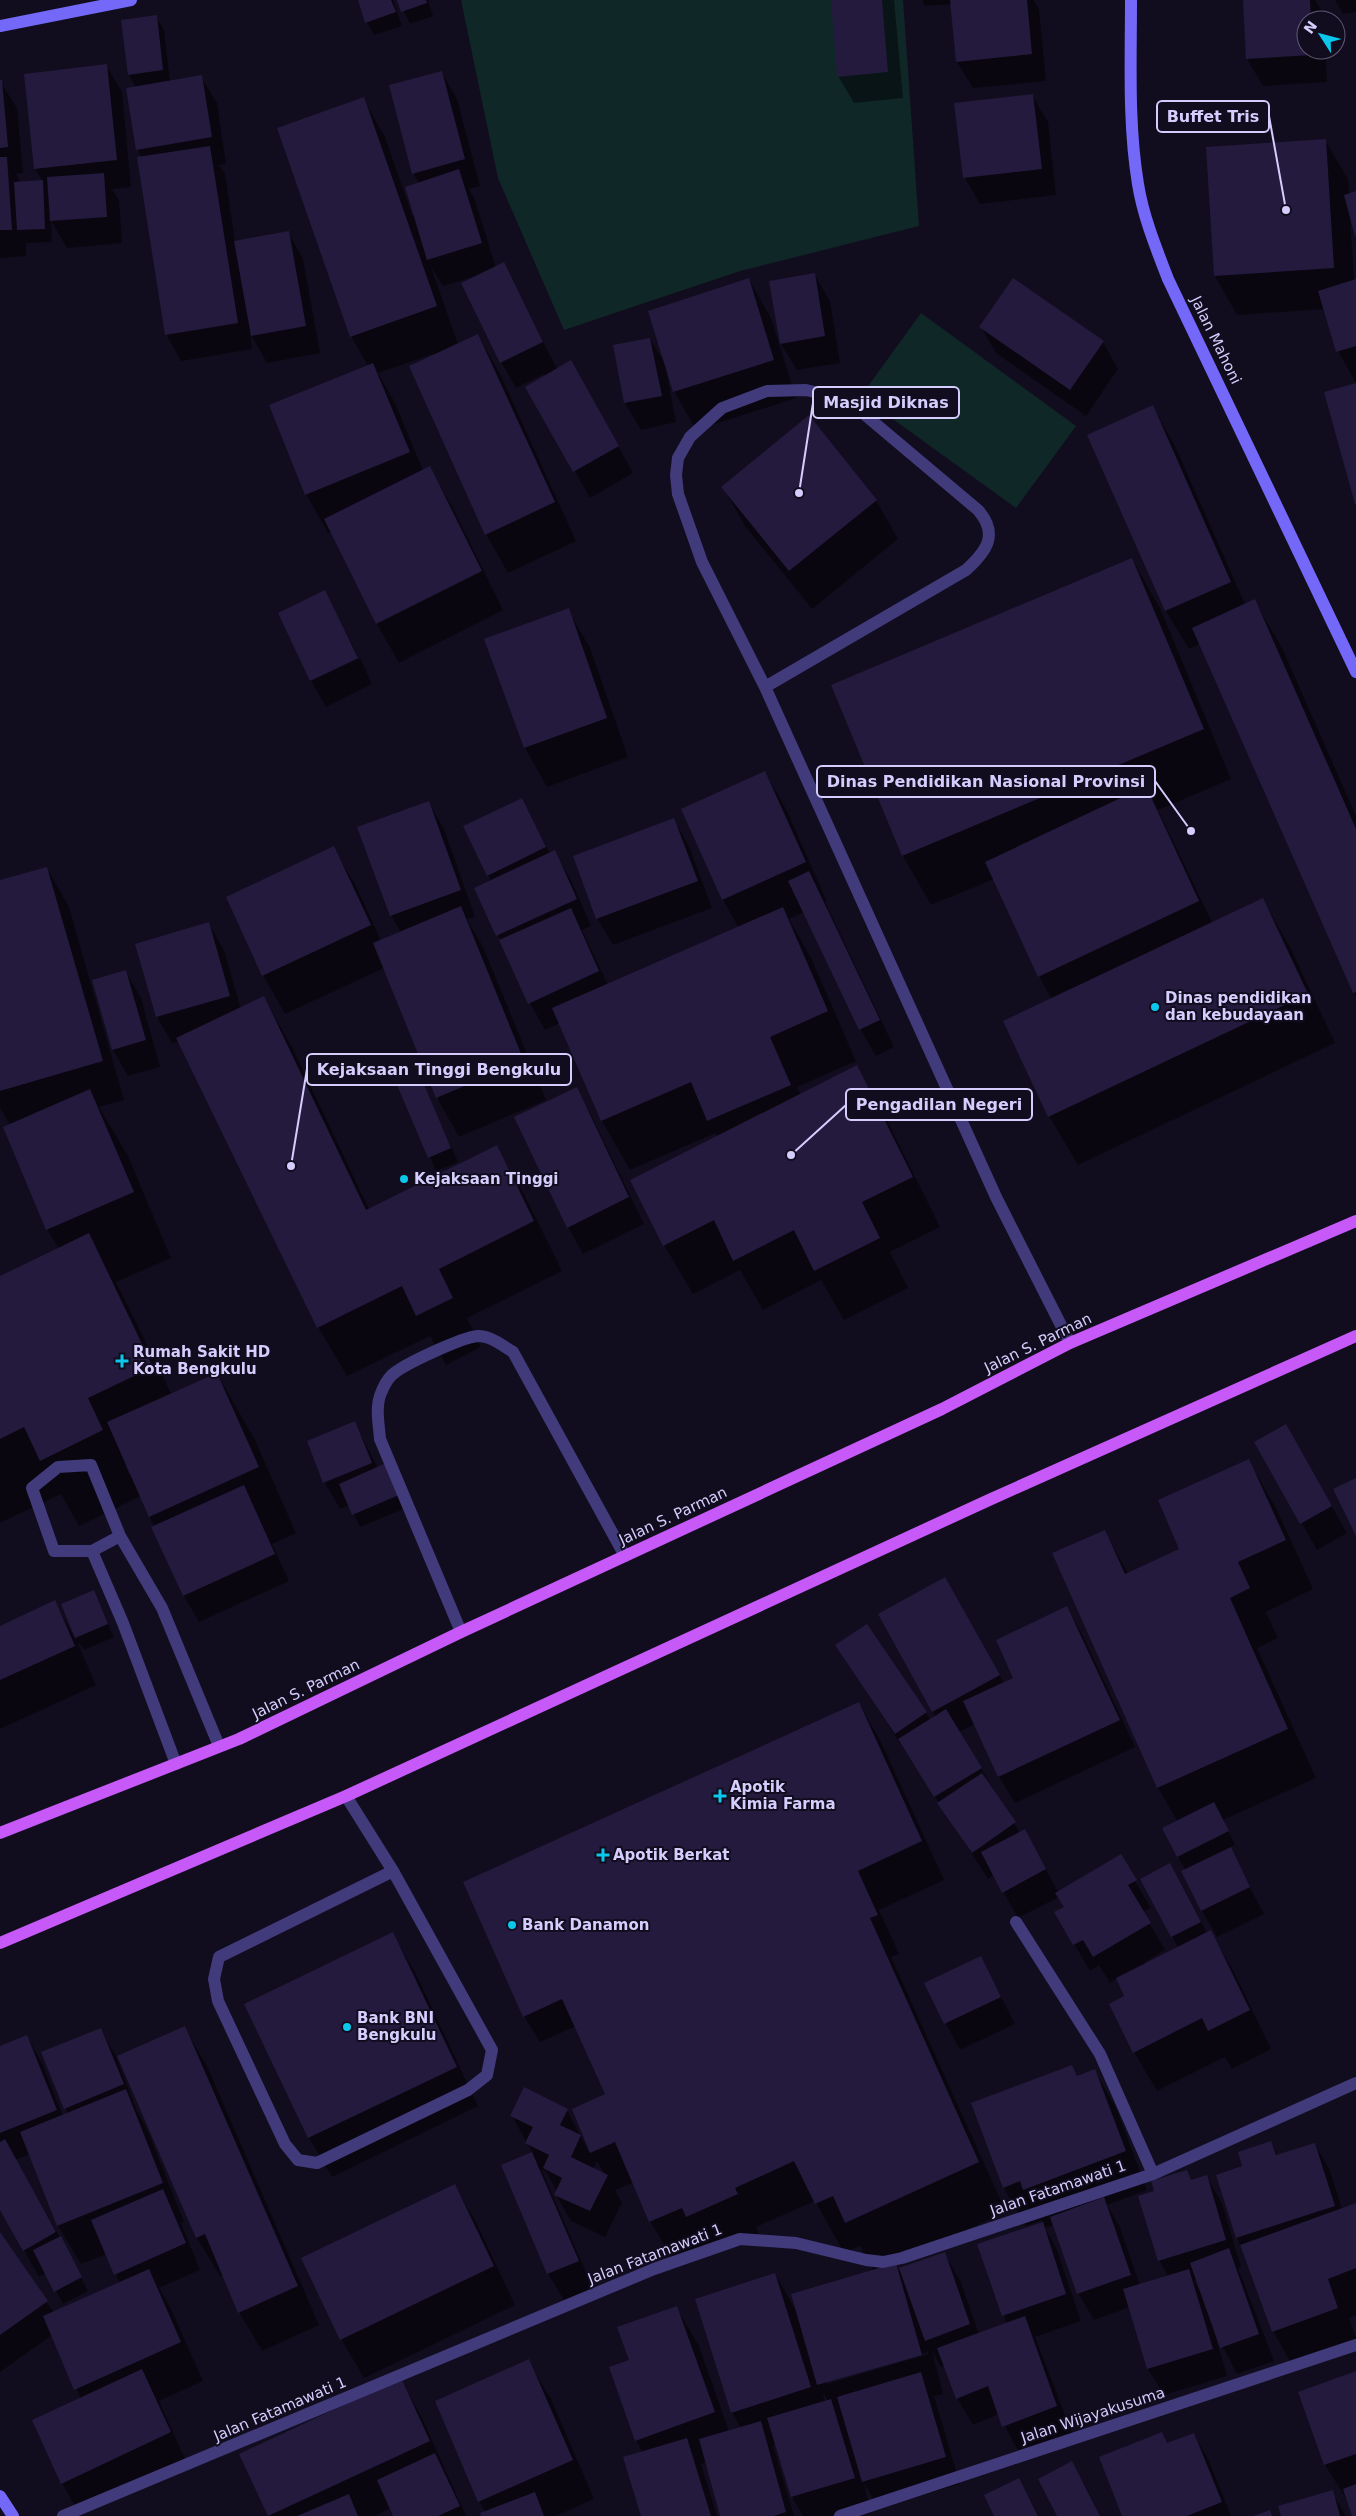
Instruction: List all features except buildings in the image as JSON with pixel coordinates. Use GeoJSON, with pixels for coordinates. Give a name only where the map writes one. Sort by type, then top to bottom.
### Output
{"type":"FeatureCollection","features":[{"type":"Feature","properties":{"kind":"main road","name":"Jalan S. Parman"},"geometry":{"type":"LineString","coordinates":[[0,1832],[219,1746],[942,1409],[1070,1343],[1356,1221]]}},
{"type":"Feature","properties":{"kind":"main road"},"geometry":{"type":"LineString","coordinates":[[0,1943],[346,1796],[998,1496],[1356,1336]]}},
{"type":"Feature","properties":{"kind":"street"},"geometry":{"type":"LineString","coordinates":[[0,26],[131,0]]}},
{"type":"Feature","properties":{"kind":"street","name":"Jalan Mahoni"},"geometry":{"type":"LineString","coordinates":[[1131,0],[1132,133],[1138,185],[1151,234],[1168,278],[1356,672]]}},
{"type":"Feature","properties":{"kind":"street"},"geometry":{"type":"LineString","coordinates":[[765,687],[966,570],[978,559],[989,537],[990,527],[978,510],[864,414],[827,395],[806,390],[767,391],[722,408],[690,437],[678,458],[676,475],[678,494],[702,562],[765,687],[996,1197],[1070,1343]]}},
{"type":"Feature","properties":{"kind":"street"},"geometry":{"type":"LineString","coordinates":[[461,1632],[380,1440],[378,1415],[380,1394],[391,1376],[408,1365],[464,1338],[480,1336],[496,1341],[513,1352],[625,1556]]}},
{"type":"Feature","properties":{"kind":"street"},"geometry":{"type":"LineString","coordinates":[[120,1536],[92,1551],[54,1551],[32,1488],[58,1467],[91,1464],[120,1536],[162,1608],[219,1746]]}},
{"type":"Feature","properties":{"kind":"street"},"geometry":{"type":"LineString","coordinates":[[92,1551],[123,1623],[176,1764]]}},
{"type":"Feature","properties":{"kind":"street"},"geometry":{"type":"LineString","coordinates":[[346,1796],[393,1871],[492,2050],[487,2076],[468,2090],[317,2163],[298,2160],[285,2144],[218,2001],[214,1979],[218,1957],[393,1871]]}},
{"type":"Feature","properties":{"kind":"street"},"geometry":{"type":"LineString","coordinates":[[1016,1922],[1100,2054],[1153,2174]]}},
{"type":"Feature","properties":{"kind":"street","name":"Jalan Fatamawati 1"},"geometry":{"type":"LineString","coordinates":[[63,2516],[654,2269],[740,2239],[796,2243],[866,2260],[883,2262],[902,2258],[1153,2174],[1356,2083]]}},
{"type":"Feature","properties":{"kind":"street","name":"Jalan Wijayakusuma"},"geometry":{"type":"LineString","coordinates":[[840,2516],[1356,2346]]}},
{"type":"Feature","properties":{"kind":"street"},"geometry":{"type":"LineString","coordinates":[[0,2496],[13,2516]]}},
{"type":"Feature","properties":{"kind":"green space"},"geometry":{"type":"Polygon","coordinates":[[[461,0],[903,0],[919,226],[740,271],[564,330],[498,178],[461,0]]]}},
{"type":"Feature","properties":{"kind":"green space"},"geometry":{"type":"Polygon","coordinates":[[[921,313],[1076,426],[1016,508],[861,396],[921,313]]]}},
{"type":"Feature","properties":{"kind":"place","name":"Buffet Tris"},"geometry":{"type":"Point","coordinates":[1286,210]}},
{"type":"Feature","properties":{"kind":"place","name":"Masjid Diknas"},"geometry":{"type":"Point","coordinates":[799,493]}},
{"type":"Feature","properties":{"kind":"place","name":"Dinas Pendidikan Nasional Provinsi"},"geometry":{"type":"Point","coordinates":[1191,831]}},
{"type":"Feature","properties":{"kind":"place","name":"Dinas pendidikan dan kebudayaan"},"geometry":{"type":"Point","coordinates":[1155,1007]}},
{"type":"Feature","properties":{"kind":"place","name":"Pengadilan Negeri"},"geometry":{"type":"Point","coordinates":[791,1155]}},
{"type":"Feature","properties":{"kind":"place","name":"Kejaksaan Tinggi Bengkulu"},"geometry":{"type":"Point","coordinates":[291,1166]}},
{"type":"Feature","properties":{"kind":"place","name":"Kejaksaan Tinggi"},"geometry":{"type":"Point","coordinates":[404,1179]}},
{"type":"Feature","properties":{"kind":"place","name":"Rumah Sakit HD Kota Bengkulu"},"geometry":{"type":"Point","coordinates":[122,1361]}},
{"type":"Feature","properties":{"kind":"place","name":"Apotik Kimia Farma"},"geometry":{"type":"Point","coordinates":[720,1796]}},
{"type":"Feature","properties":{"kind":"place","name":"Apotik Berkat"},"geometry":{"type":"Point","coordinates":[603,1855]}},
{"type":"Feature","properties":{"kind":"place","name":"Bank Danamon"},"geometry":{"type":"Point","coordinates":[512,1925]}},
{"type":"Feature","properties":{"kind":"place","name":"Bank BNI Bengkulu"},"geometry":{"type":"Point","coordinates":[347,2027]}}]}
